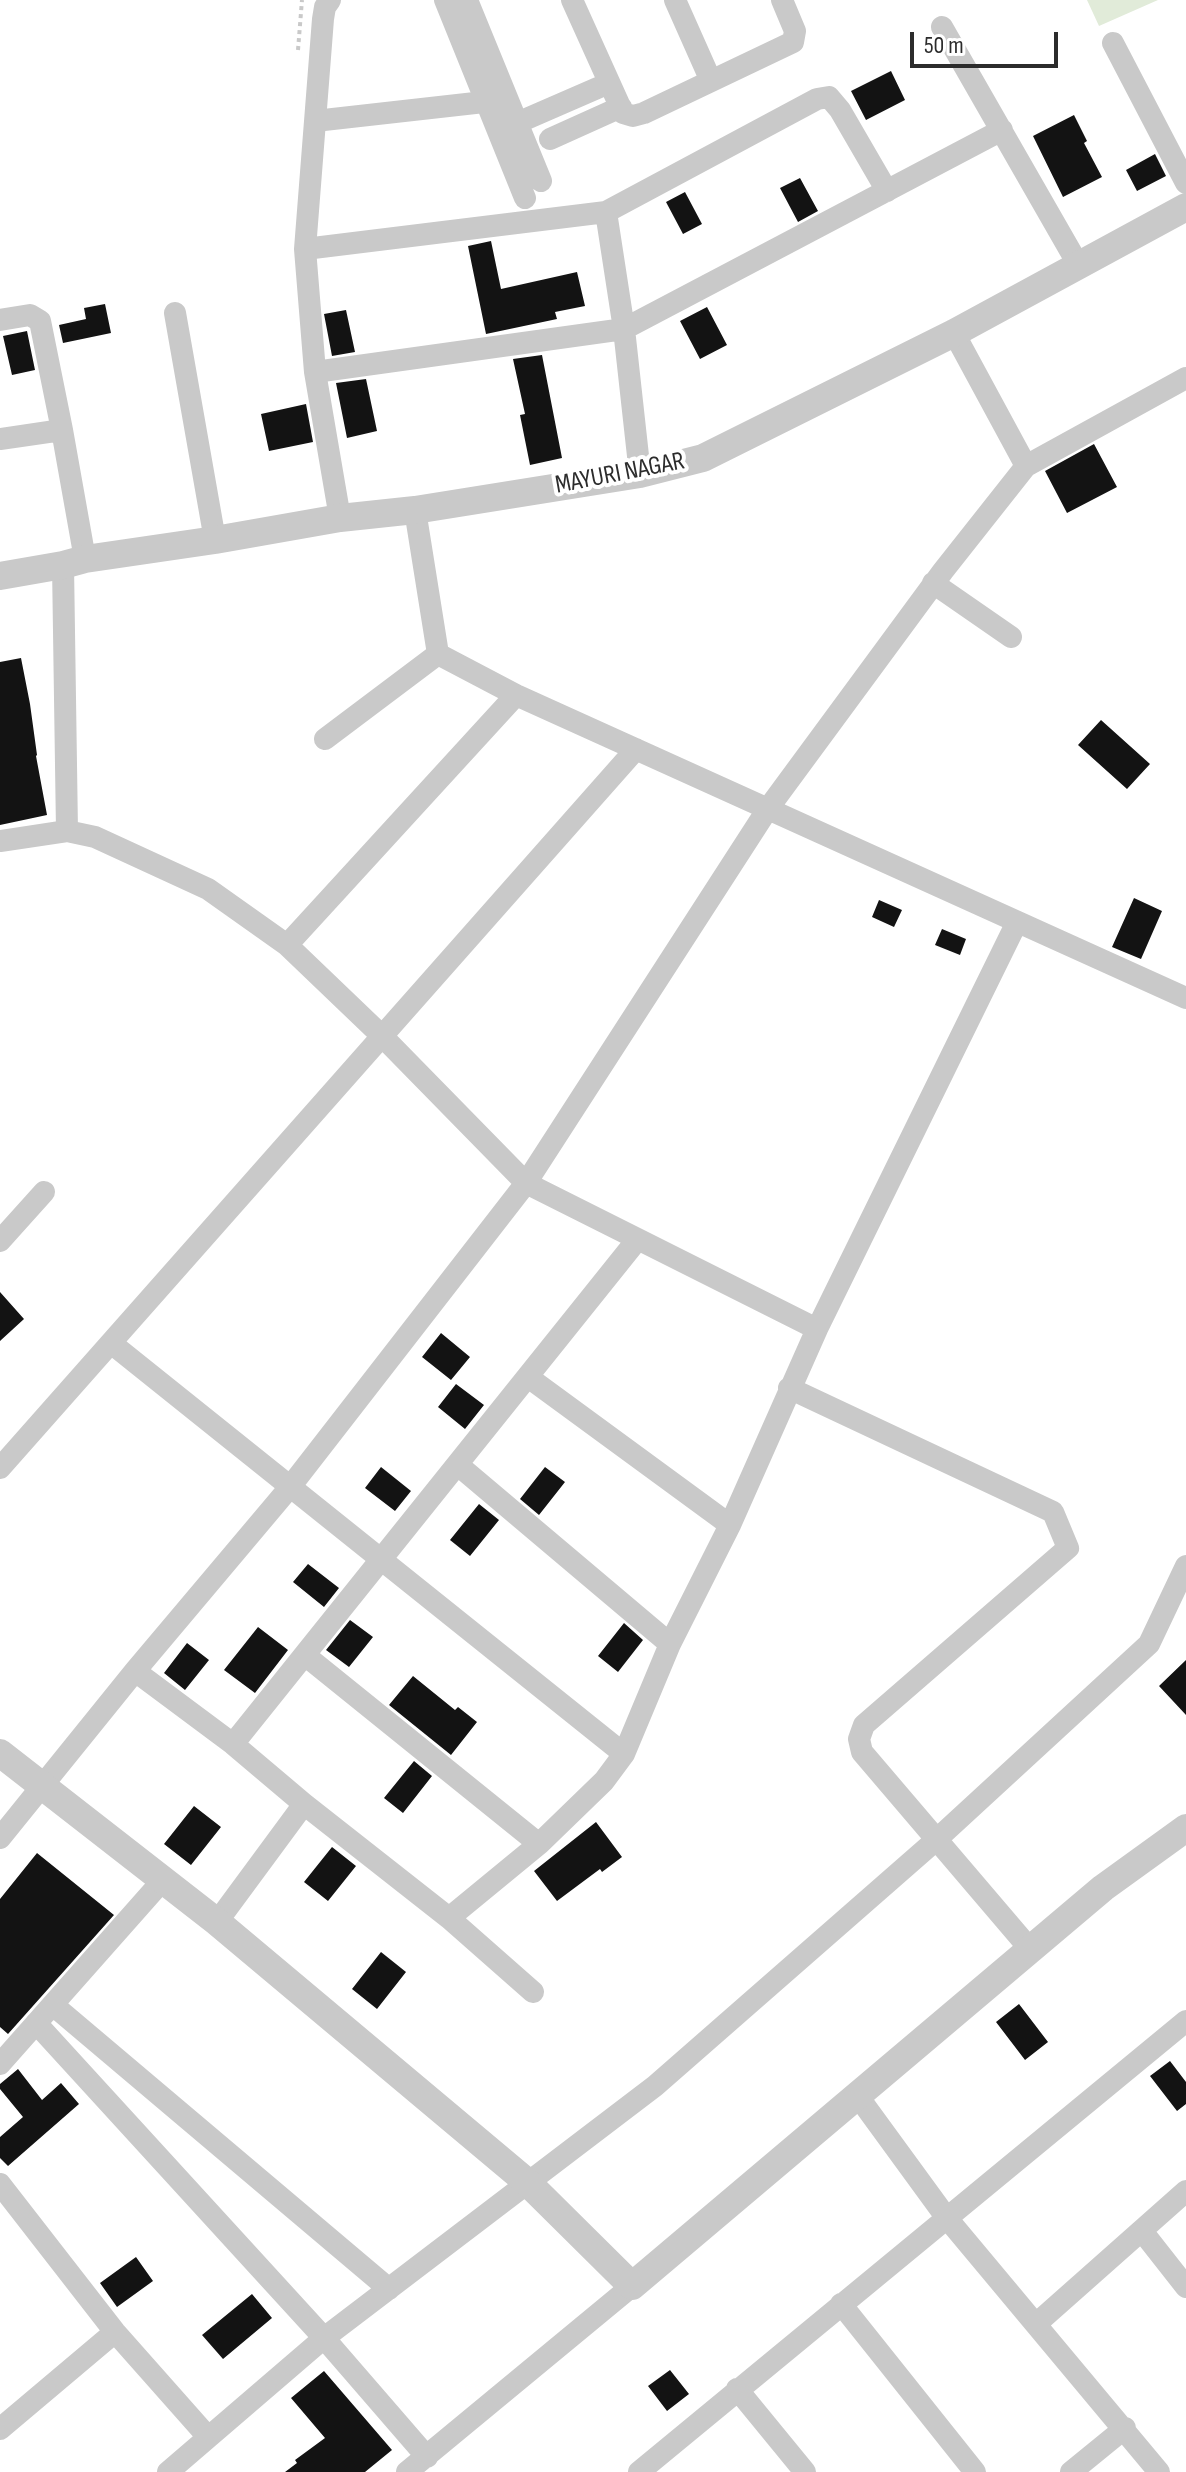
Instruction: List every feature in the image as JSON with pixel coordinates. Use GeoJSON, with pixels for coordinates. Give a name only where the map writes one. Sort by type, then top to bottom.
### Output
{"type":"FeatureCollection","features":[{"type":"Feature","properties":{"kind":"street"},"geometry":{"type":"LineString","coordinates":[[330,0],[323,19],[305,249],[315,372],[340,518]]}},
{"type":"Feature","properties":{"kind":"street"},"geometry":{"type":"LineString","coordinates":[[445,0],[525,198]]}},
{"type":"Feature","properties":{"kind":"street"},"geometry":{"type":"LineString","coordinates":[[467,0],[541,181]]}},
{"type":"Feature","properties":{"kind":"street"},"geometry":{"type":"LineString","coordinates":[[572,0],[623,113],[633,116],[793,42],[795,31],[789,2]]}},
{"type":"Feature","properties":{"kind":"street"},"geometry":{"type":"LineString","coordinates":[[675,0],[711,81]]}},
{"type":"Feature","properties":{"kind":"street"},"geometry":{"type":"LineString","coordinates":[[942,27],[1079,266]]}},
{"type":"Feature","properties":{"kind":"street"},"geometry":{"type":"LineString","coordinates":[[1113,43],[1186,183]]}},
{"type":"Feature","properties":{"kind":"street"},"geometry":{"type":"LineString","coordinates":[[517,123],[609,83]]}},
{"type":"Feature","properties":{"kind":"street"},"geometry":{"type":"LineString","coordinates":[[305,249],[606,212],[817,99],[829,97],[840,110],[887,191]]}},
{"type":"Feature","properties":{"kind":"street"},"geometry":{"type":"LineString","coordinates":[[315,121],[484,102]]}},
{"type":"Feature","properties":{"kind":"street"},"geometry":{"type":"LineString","coordinates":[[550,139],[621,107]]}},
{"type":"Feature","properties":{"kind":"street"},"geometry":{"type":"LineString","coordinates":[[315,372],[624,329],[1002,130]]}},
{"type":"Feature","properties":{"kind":"street","name":"MAYURI NAGAR"},"geometry":{"type":"LineString","coordinates":[[0,576],[340,518],[415,510],[640,474],[703,458],[954,333],[1186,207]]}},
{"type":"Feature","properties":{"kind":"street"},"geometry":{"type":"LineString","coordinates":[[606,212],[624,329],[640,474]]}},
{"type":"Feature","properties":{"kind":"street"},"geometry":{"type":"LineString","coordinates":[[175,313],[215,540]]}},
{"type":"Feature","properties":{"kind":"street"},"geometry":{"type":"LineString","coordinates":[[0,320],[30,315],[40,321],[62,430],[74,562],[67,831]]}},
{"type":"Feature","properties":{"kind":"street"},"geometry":{"type":"LineString","coordinates":[[954,333],[1026,466]]}},
{"type":"Feature","properties":{"kind":"street"},"geometry":{"type":"LineString","coordinates":[[0,1838],[290,1487],[526,1183],[767,810],[933,583],[1026,466],[1186,378]]}},
{"type":"Feature","properties":{"kind":"street"},"geometry":{"type":"LineString","coordinates":[[0,439],[62,430]]}},
{"type":"Feature","properties":{"kind":"street"},"geometry":{"type":"LineString","coordinates":[[415,510],[438,654]]}},
{"type":"Feature","properties":{"kind":"street"},"geometry":{"type":"LineString","coordinates":[[933,583],[1011,637]]}},
{"type":"Feature","properties":{"kind":"street"},"geometry":{"type":"LineString","coordinates":[[438,654],[516,695],[1186,998]]}},
{"type":"Feature","properties":{"kind":"street"},"geometry":{"type":"LineString","coordinates":[[325,739],[438,654]]}},
{"type":"Feature","properties":{"kind":"street"},"geometry":{"type":"LineString","coordinates":[[287,945],[516,695]]}},
{"type":"Feature","properties":{"kind":"street"},"geometry":{"type":"LineString","coordinates":[[2,1463],[636,749]]}},
{"type":"Feature","properties":{"kind":"street"},"geometry":{"type":"LineString","coordinates":[[0,841],[67,831],[95,837],[208,889],[287,945],[382,1036],[526,1183],[817,1329]]}},
{"type":"Feature","properties":{"kind":"street"},"geometry":{"type":"LineString","coordinates":[[449,1918],[539,1844],[604,1781],[624,1754],[670,1644],[730,1525],[789,1388],[1017,922]]}},
{"type":"Feature","properties":{"kind":"street"},"geometry":{"type":"LineString","coordinates":[[0,1241],[44,1192]]}},
{"type":"Feature","properties":{"kind":"street"},"geometry":{"type":"LineString","coordinates":[[233,1744],[637,1240]]}},
{"type":"Feature","properties":{"kind":"street"},"geometry":{"type":"LineString","coordinates":[[111,1343],[624,1754]]}},
{"type":"Feature","properties":{"kind":"street"},"geometry":{"type":"LineString","coordinates":[[528,1377],[730,1525]]}},
{"type":"Feature","properties":{"kind":"street"},"geometry":{"type":"LineString","coordinates":[[789,1388],[1053,1512],[1068,1548],[864,1725],[859,1739],[862,1752],[1030,1949]]}},
{"type":"Feature","properties":{"kind":"street"},"geometry":{"type":"LineString","coordinates":[[458,1465],[670,1644]]}},
{"type":"Feature","properties":{"kind":"street"},"geometry":{"type":"LineString","coordinates":[[173,2470],[324,2338],[655,2086],[936,1840],[1149,1644],[1186,1566]]}},
{"type":"Feature","properties":{"kind":"street"},"geometry":{"type":"LineString","coordinates":[[306,1656],[539,1844]]}},
{"type":"Feature","properties":{"kind":"street"},"geometry":{"type":"LineString","coordinates":[[135,1671],[233,1744],[449,1918],[533,1992]]}},
{"type":"Feature","properties":{"kind":"street"},"geometry":{"type":"LineString","coordinates":[[0,1753],[217,1922],[527,2182],[632,2286]]}},
{"type":"Feature","properties":{"kind":"street"},"geometry":{"type":"LineString","coordinates":[[217,1922],[304,1804]]}},
{"type":"Feature","properties":{"kind":"street"},"geometry":{"type":"LineString","coordinates":[[407,2472],[1103,1888],[1186,1828]]}},
{"type":"Feature","properties":{"kind":"street"},"geometry":{"type":"LineString","coordinates":[[0,2064],[162,1881]]}},
{"type":"Feature","properties":{"kind":"street"},"geometry":{"type":"LineString","coordinates":[[53,2005],[389,2289]]}},
{"type":"Feature","properties":{"kind":"street"},"geometry":{"type":"LineString","coordinates":[[639,2472],[1186,2021]]}},
{"type":"Feature","properties":{"kind":"street"},"geometry":{"type":"LineString","coordinates":[[36,2023],[324,2338],[427,2457]]}},
{"type":"Feature","properties":{"kind":"street"},"geometry":{"type":"LineString","coordinates":[[857,2095],[946,2217],[1159,2472]]}},
{"type":"Feature","properties":{"kind":"street"},"geometry":{"type":"LineString","coordinates":[[0,2184],[115,2332],[208,2437]]}},
{"type":"Feature","properties":{"kind":"street"},"geometry":{"type":"LineString","coordinates":[[1036,2324],[1186,2191]]}},
{"type":"Feature","properties":{"kind":"street"},"geometry":{"type":"LineString","coordinates":[[1142,2231],[1186,2287]]}},
{"type":"Feature","properties":{"kind":"street"},"geometry":{"type":"LineString","coordinates":[[841,2304],[975,2472]]}},
{"type":"Feature","properties":{"kind":"street"},"geometry":{"type":"LineString","coordinates":[[3,2419],[115,2332]]}},
{"type":"Feature","properties":{"kind":"street"},"geometry":{"type":"LineString","coordinates":[[737,2389],[805,2472]]}},
{"type":"Feature","properties":{"kind":"street"},"geometry":{"type":"LineString","coordinates":[[1071,2472],[1125,2428]]}},
{"type":"Feature","properties":{"kind":"green space"},"geometry":{"type":"Polygon","coordinates":[[[1087,0],[1158,0],[1099,26],[1087,0]]]}},
{"type":"Feature","properties":{"kind":"building"},"geometry":{"type":"Polygon","coordinates":[[[891,71],[905,100],[866,120],[851,91],[891,71]]]}},
{"type":"Feature","properties":{"kind":"building"},"geometry":{"type":"Polygon","coordinates":[[[1074,115],[1087,141],[1084,143],[1102,177],[1063,197],[1033,136],[1074,115]]]}},
{"type":"Feature","properties":{"kind":"building"},"geometry":{"type":"Polygon","coordinates":[[[1155,154],[1166,176],[1137,191],[1126,170],[1155,154]]]}},
{"type":"Feature","properties":{"kind":"building"},"geometry":{"type":"Polygon","coordinates":[[[800,178],[818,211],[798,222],[780,188],[800,178]]]}},
{"type":"Feature","properties":{"kind":"building"},"geometry":{"type":"Polygon","coordinates":[[[685,192],[702,224],[683,234],[666,202],[685,192]]]}},
{"type":"Feature","properties":{"kind":"building"},"geometry":{"type":"Polygon","coordinates":[[[491,241],[501,289],[577,272],[585,306],[555,312],[557,319],[486,334],[468,246],[491,241]]]}},
{"type":"Feature","properties":{"kind":"building"},"geometry":{"type":"Polygon","coordinates":[[[105,304],[111,333],[63,343],[59,325],[86,319],[84,308],[105,304]]]}},
{"type":"Feature","properties":{"kind":"building"},"geometry":{"type":"Polygon","coordinates":[[[707,307],[727,345],[700,359],[680,321],[707,307]]]}},
{"type":"Feature","properties":{"kind":"building"},"geometry":{"type":"Polygon","coordinates":[[[346,310],[355,352],[332,356],[324,314],[346,310]]]}},
{"type":"Feature","properties":{"kind":"building"},"geometry":{"type":"Polygon","coordinates":[[[27,331],[35,370],[12,375],[3,336],[27,331]]]}},
{"type":"Feature","properties":{"kind":"building"},"geometry":{"type":"Polygon","coordinates":[[[542,355],[562,458],[530,465],[520,415],[525,414],[513,359],[542,355]]]}},
{"type":"Feature","properties":{"kind":"building"},"geometry":{"type":"Polygon","coordinates":[[[366,379],[377,431],[347,438],[336,383],[366,379]]]}},
{"type":"Feature","properties":{"kind":"building"},"geometry":{"type":"Polygon","coordinates":[[[306,404],[313,442],[269,451],[261,414],[306,404]]]}},
{"type":"Feature","properties":{"kind":"building"},"geometry":{"type":"Polygon","coordinates":[[[1094,444],[1117,487],[1067,513],[1045,471],[1094,444]]]}},
{"type":"Feature","properties":{"kind":"building"},"geometry":{"type":"Polygon","coordinates":[[[21,658],[47,815],[0,825],[0,662],[21,658]]]}},
{"type":"Feature","properties":{"kind":"building"},"geometry":{"type":"Polygon","coordinates":[[[1101,720],[1150,764],[1127,789],[1078,745],[1101,720]]]}},
{"type":"Feature","properties":{"kind":"building"},"geometry":{"type":"Polygon","coordinates":[[[1134,898],[1162,911],[1141,959],[1112,947],[1134,898]]]}},
{"type":"Feature","properties":{"kind":"building"},"geometry":{"type":"Polygon","coordinates":[[[879,900],[902,910],[894,927],[872,917],[879,900]]]}},
{"type":"Feature","properties":{"kind":"building"},"geometry":{"type":"Polygon","coordinates":[[[942,929],[966,939],[960,955],[935,945],[942,929]]]}},
{"type":"Feature","properties":{"kind":"building"},"geometry":{"type":"Polygon","coordinates":[[[0,1292],[24,1319],[0,1341],[0,1292]]]}},
{"type":"Feature","properties":{"kind":"building"},"geometry":{"type":"Polygon","coordinates":[[[441,1333],[470,1357],[451,1380],[422,1357],[441,1333]]]}},
{"type":"Feature","properties":{"kind":"building"},"geometry":{"type":"Polygon","coordinates":[[[456,1384],[484,1405],[465,1429],[438,1407],[456,1384]]]}},
{"type":"Feature","properties":{"kind":"building"},"geometry":{"type":"Polygon","coordinates":[[[381,1467],[411,1491],[395,1511],[365,1488],[381,1467]]]}},
{"type":"Feature","properties":{"kind":"building"},"geometry":{"type":"Polygon","coordinates":[[[545,1467],[565,1482],[539,1515],[520,1499],[545,1467]]]}},
{"type":"Feature","properties":{"kind":"building"},"geometry":{"type":"Polygon","coordinates":[[[479,1504],[499,1520],[470,1556],[450,1540],[479,1504]]]}},
{"type":"Feature","properties":{"kind":"building"},"geometry":{"type":"Polygon","coordinates":[[[308,1564],[339,1588],[324,1607],[293,1582],[308,1564]]]}},
{"type":"Feature","properties":{"kind":"building"},"geometry":{"type":"Polygon","coordinates":[[[350,1620],[373,1637],[349,1667],[326,1650],[350,1620]]]}},
{"type":"Feature","properties":{"kind":"building"},"geometry":{"type":"Polygon","coordinates":[[[624,1623],[643,1640],[618,1672],[598,1656],[624,1623]]]}},
{"type":"Feature","properties":{"kind":"building"},"geometry":{"type":"Polygon","coordinates":[[[258,1627],[288,1650],[255,1693],[224,1670],[258,1627]]]}},
{"type":"Feature","properties":{"kind":"building"},"geometry":{"type":"Polygon","coordinates":[[[187,1643],[209,1660],[185,1690],[164,1673],[187,1643]]]}},
{"type":"Feature","properties":{"kind":"building"},"geometry":{"type":"Polygon","coordinates":[[[1186,1660],[1186,1715],[1159,1686],[1186,1660]]]}},
{"type":"Feature","properties":{"kind":"building"},"geometry":{"type":"Polygon","coordinates":[[[413,1676],[455,1710],[458,1707],[477,1722],[451,1755],[389,1705],[413,1676]]]}},
{"type":"Feature","properties":{"kind":"building"},"geometry":{"type":"Polygon","coordinates":[[[414,1761],[432,1776],[403,1813],[384,1798],[414,1761]]]}},
{"type":"Feature","properties":{"kind":"building"},"geometry":{"type":"Polygon","coordinates":[[[194,1806],[221,1827],[191,1865],[164,1844],[194,1806]]]}},
{"type":"Feature","properties":{"kind":"building"},"geometry":{"type":"Polygon","coordinates":[[[596,1822],[622,1857],[557,1901],[534,1871],[596,1822]]]}},
{"type":"Feature","properties":{"kind":"building"},"geometry":{"type":"Polygon","coordinates":[[[332,1847],[356,1866],[328,1901],[304,1882],[332,1847]]]}},
{"type":"Feature","properties":{"kind":"building"},"geometry":{"type":"Polygon","coordinates":[[[37,1853],[114,1915],[8,2034],[0,2027],[0,1899],[37,1853]]]}},
{"type":"Feature","properties":{"kind":"building"},"geometry":{"type":"Polygon","coordinates":[[[381,1952],[406,1972],[377,2009],[352,1989],[381,1952]]]}},
{"type":"Feature","properties":{"kind":"building"},"geometry":{"type":"Polygon","coordinates":[[[1019,2004],[1048,2042],[1025,2060],[996,2022],[1019,2004]]]}},
{"type":"Feature","properties":{"kind":"building"},"geometry":{"type":"Polygon","coordinates":[[[1170,2061],[1186,2082],[1186,2104],[1177,2111],[1150,2076],[1170,2061]]]}},
{"type":"Feature","properties":{"kind":"building"},"geometry":{"type":"Polygon","coordinates":[[[18,2069],[42,2100],[61,2083],[79,2104],[8,2166],[0,2158],[0,2137],[23,2117],[0,2089],[0,2084],[18,2069]]]}},
{"type":"Feature","properties":{"kind":"building"},"geometry":{"type":"Polygon","coordinates":[[[136,2257],[153,2281],[117,2307],[100,2283],[136,2257]]]}},
{"type":"Feature","properties":{"kind":"building"},"geometry":{"type":"Polygon","coordinates":[[[252,2294],[272,2318],[223,2359],[202,2335],[252,2294]]]}},
{"type":"Feature","properties":{"kind":"building"},"geometry":{"type":"Polygon","coordinates":[[[670,2370],[689,2394],[667,2411],[648,2386],[670,2370]]]}},
{"type":"Feature","properties":{"kind":"building"},"geometry":{"type":"Polygon","coordinates":[[[324,2371],[392,2450],[365,2472],[285,2472],[297,2463],[295,2460],[325,2438],[291,2398],[324,2371]]]}}]}
